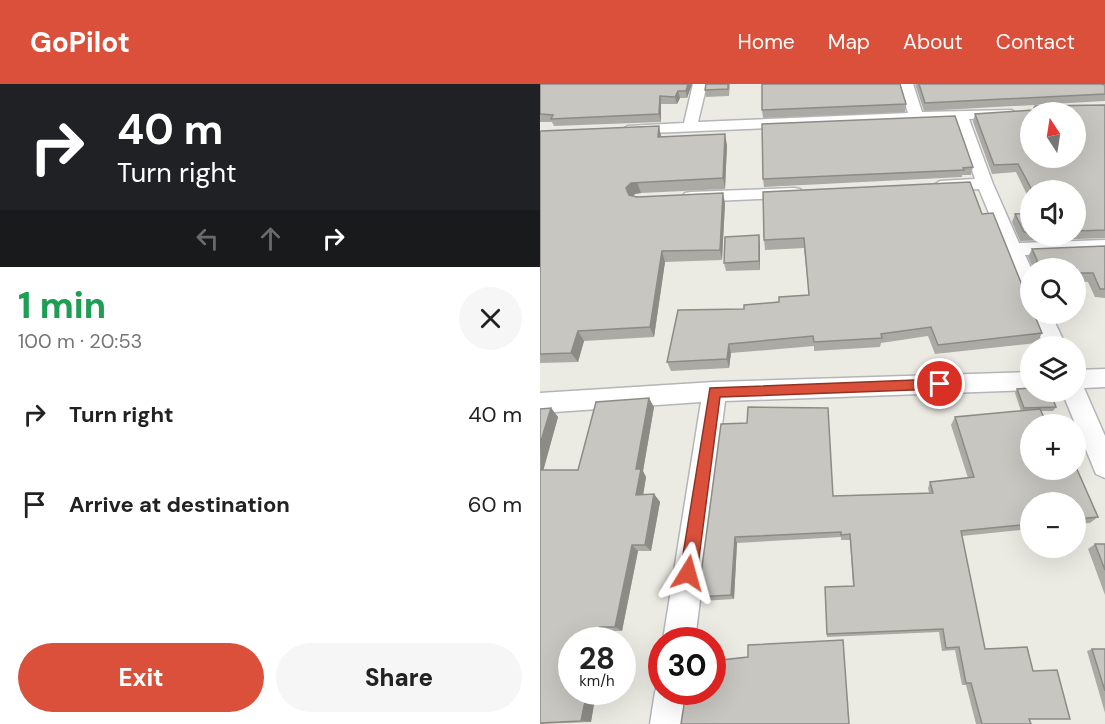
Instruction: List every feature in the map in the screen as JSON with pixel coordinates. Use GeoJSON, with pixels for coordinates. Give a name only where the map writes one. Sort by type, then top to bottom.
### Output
{"type":"FeatureCollection","features":[{"type":"Feature","properties":{"kind":"street"},"geometry":{"type":"LineString","coordinates":[[690,127],[700,84]]}},
{"type":"Feature","properties":{"kind":"street"},"geometry":{"type":"LineString","coordinates":[[906,84],[916,117]]}},
{"type":"Feature","properties":{"kind":"street"},"geometry":{"type":"LineString","coordinates":[[609,131],[1017,112]]}},
{"type":"Feature","properties":{"kind":"street"},"geometry":{"type":"LineString","coordinates":[[961,116],[985,184],[1020,267]]}},
{"type":"Feature","properties":{"kind":"street"},"geometry":{"type":"LineString","coordinates":[[926,187],[985,184]]}},
{"type":"Feature","properties":{"kind":"street"},"geometry":{"type":"LineString","coordinates":[[676,198],[807,192]]}},
{"type":"Feature","properties":{"kind":"street"},"geometry":{"type":"LineString","coordinates":[[1012,249],[1105,246]]}},
{"type":"Feature","properties":{"kind":"street"},"geometry":{"type":"LineString","coordinates":[[1086,379],[1105,378]]}},
{"type":"Feature","properties":{"kind":"street"},"geometry":{"type":"LineString","coordinates":[[540,403],[714,392],[1020,381]]}},
{"type":"Feature","properties":{"kind":"street"},"geometry":{"type":"LineString","coordinates":[[681,627],[714,392]]}},
{"type":"Feature","properties":{"kind":"street"},"geometry":{"type":"LineString","coordinates":[[1078,402],[1105,466]]}},
{"type":"Feature","properties":{"kind":"street"},"geometry":{"type":"LineString","coordinates":[[667,724],[670,705]]}},
{"type":"Feature","properties":{"kind":"building"},"geometry":{"type":"Polygon","coordinates":[[[540,84],[688,84],[686,91],[678,91],[675,97],[660,96],[659,114],[551,119],[553,115],[540,114],[540,84]]]}},
{"type":"Feature","properties":{"kind":"building"},"geometry":{"type":"Polygon","coordinates":[[[706,84],[728,84],[728,89],[705,90],[706,84]]]}},
{"type":"Feature","properties":{"kind":"building"},"geometry":{"type":"Polygon","coordinates":[[[762,84],[900,84],[906,104],[762,110],[762,84]]]}},
{"type":"Feature","properties":{"kind":"building"},"geometry":{"type":"Polygon","coordinates":[[[919,84],[1101,84],[1105,85],[1105,94],[925,103],[919,84]]]}},
{"type":"Feature","properties":{"kind":"building"},"geometry":{"type":"Polygon","coordinates":[[[1086,105],[1105,105],[1105,230],[1086,231],[1086,180],[1027,180],[1020,168],[1086,168],[1086,105]]]}},
{"type":"Feature","properties":{"kind":"building"},"geometry":{"type":"Polygon","coordinates":[[[1020,111],[1020,168],[1018,164],[994,165],[975,114],[1020,111]]]}},
{"type":"Feature","properties":{"kind":"building"},"geometry":{"type":"Polygon","coordinates":[[[955,116],[973,167],[963,168],[964,170],[763,179],[762,124],[955,116]]]}},
{"type":"Feature","properties":{"kind":"building"},"geometry":{"type":"Polygon","coordinates":[[[659,126],[658,137],[725,134],[723,178],[631,183],[626,188],[629,195],[637,197],[723,193],[720,250],[662,251],[650,327],[578,331],[571,353],[540,354],[540,132],[659,126]]]}},
{"type":"Feature","properties":{"kind":"building"},"geometry":{"type":"Polygon","coordinates":[[[970,182],[982,214],[993,213],[1020,280],[1020,324],[1038,324],[1042,333],[938,345],[931,327],[881,334],[882,338],[814,342],[813,336],[729,344],[727,359],[667,362],[678,310],[744,309],[744,305],[779,302],[779,297],[809,295],[804,238],[764,240],[763,192],[970,182]]]}},
{"type":"Feature","properties":{"kind":"building"},"geometry":{"type":"Polygon","coordinates":[[[1015,214],[1020,214],[1020,224],[1015,214]]]}},
{"type":"Feature","properties":{"kind":"building"},"geometry":{"type":"Polygon","coordinates":[[[759,235],[759,261],[724,263],[725,237],[759,235]]]}},
{"type":"Feature","properties":{"kind":"building"},"geometry":{"type":"Polygon","coordinates":[[[1105,246],[1105,289],[1100,289],[1093,273],[1086,273],[1086,258],[1036,258],[1032,249],[1105,246]]]}},
{"type":"Feature","properties":{"kind":"building"},"geometry":{"type":"Polygon","coordinates":[[[649,398],[636,469],[641,469],[636,495],[654,494],[645,545],[632,545],[615,627],[558,627],[558,705],[584,705],[581,721],[540,723],[540,470],[578,470],[596,402],[649,398]]]}},
{"type":"Feature","properties":{"kind":"building"},"geometry":{"type":"Polygon","coordinates":[[[1022,402],[1054,402],[1056,407],[1024,408],[1022,402]]]}},
{"type":"Feature","properties":{"kind":"building"},"geometry":{"type":"Polygon","coordinates":[[[748,407],[828,408],[833,496],[933,493],[930,482],[974,477],[955,417],[1040,409],[1042,414],[1020,414],[1020,480],[1082,480],[1098,517],[1086,518],[1086,492],[1020,492],[1020,525],[961,531],[985,649],[1027,647],[1033,671],[1057,670],[1070,719],[1029,719],[1031,724],[982,724],[971,683],[966,683],[959,647],[946,648],[943,629],[827,634],[825,587],[854,586],[850,534],[841,535],[841,532],[735,537],[731,595],[698,597],[721,424],[747,423],[748,407]]]}},
{"type":"Feature","properties":{"kind":"building"},"geometry":{"type":"Polygon","coordinates":[[[551,408],[540,444],[540,409],[551,408]]]}},
{"type":"Feature","properties":{"kind":"building"},"geometry":{"type":"Polygon","coordinates":[[[1095,544],[1105,544],[1105,570],[1095,544]]]}},
{"type":"Feature","properties":{"kind":"building"},"geometry":{"type":"Polygon","coordinates":[[[843,640],[849,724],[681,724],[684,705],[726,705],[726,659],[748,657],[748,645],[843,640]]]}},
{"type":"Feature","properties":{"kind":"building"},"geometry":{"type":"Polygon","coordinates":[[[1092,649],[1105,649],[1105,691],[1092,649]]]}},
{"type":"Feature","properties":{"kind":"route"},"geometry":{"type":"LineString","coordinates":[[688,573],[714,392],[940,384]]}}]}
